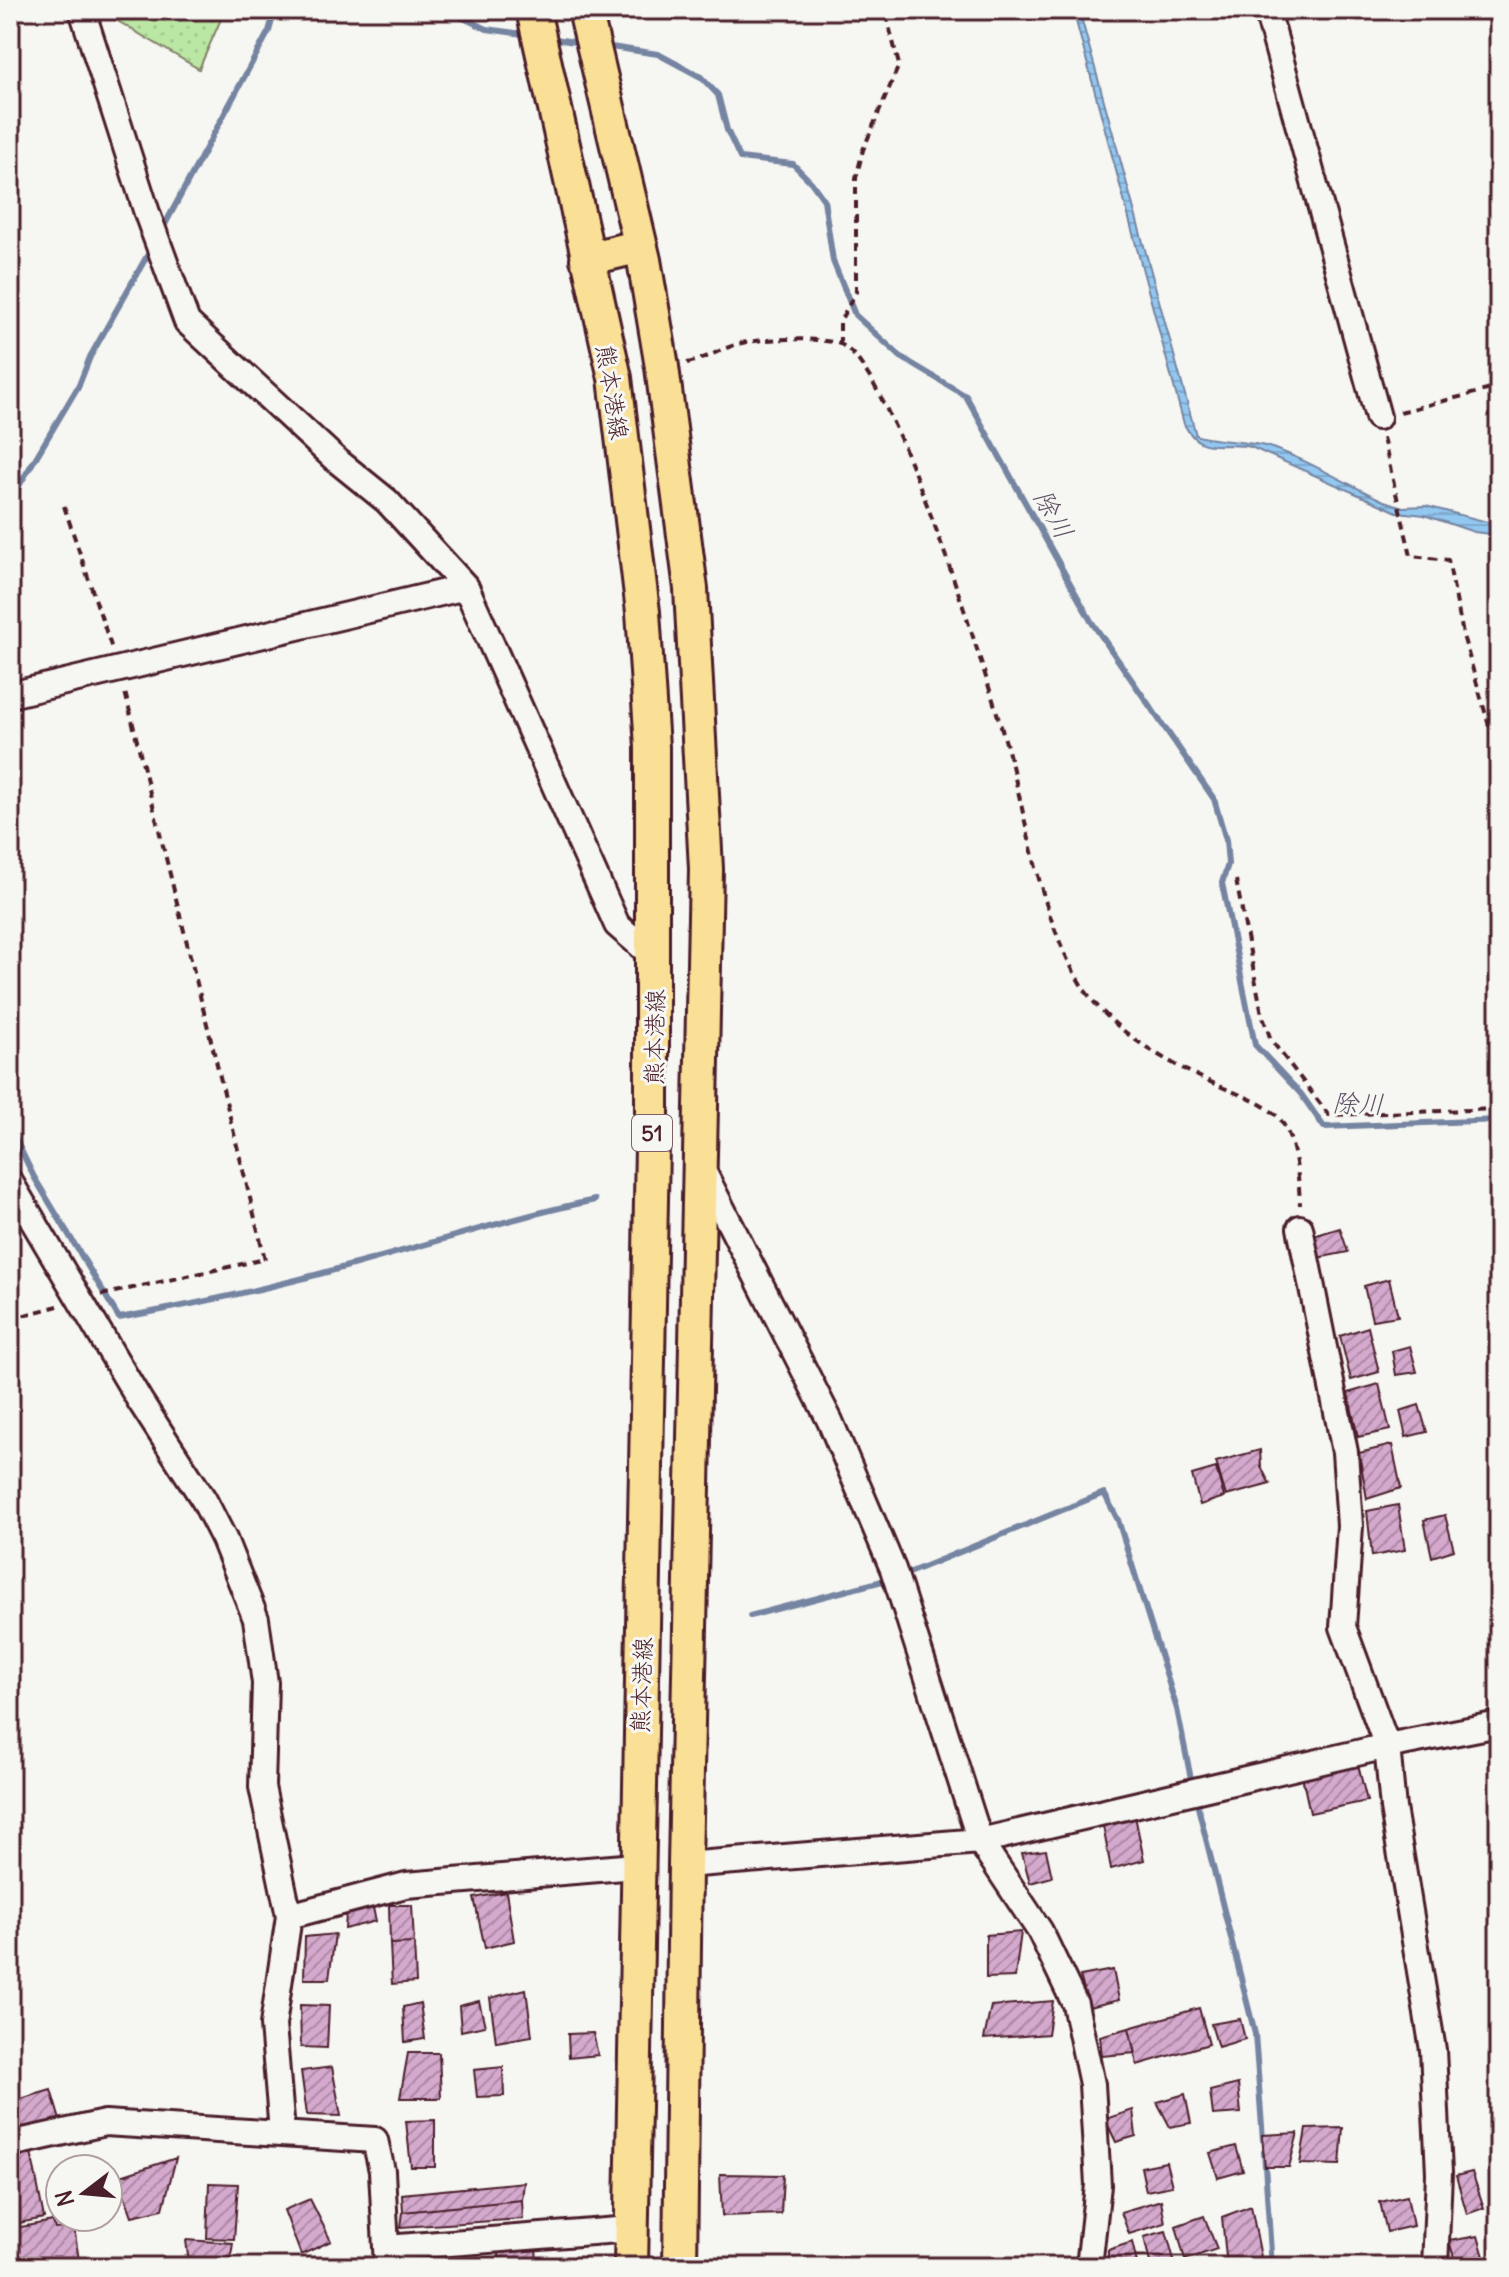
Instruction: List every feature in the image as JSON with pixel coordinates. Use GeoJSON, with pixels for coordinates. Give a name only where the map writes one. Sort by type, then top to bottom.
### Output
{"type":"FeatureCollection","features":[{"type":"Feature","properties":{"kind":"main road","name":"熊本港線"},"geometry":{"type":"LineString","coordinates":[[533,10],[615,378],[643,612],[652,747],[655,958],[631,2267]]}},
{"type":"Feature","properties":{"kind":"main road","name":"熊本港線"},"geometry":{"type":"LineString","coordinates":[[590,33],[641,246],[662,367],[697,660],[706,869],[685,1865],[680,2267]]}},
{"type":"Feature","properties":{"kind":"main road"},"geometry":{"type":"LineString","coordinates":[[587,259],[641,246]]}},
{"type":"Feature","properties":{"kind":"street"},"geometry":{"type":"LineString","coordinates":[[82,10],[148,216],[187,322],[335,459],[387,501],[466,587],[617,925],[655,958]]}},
{"type":"Feature","properties":{"kind":"street"},"geometry":{"type":"LineString","coordinates":[[1267,10],[1378,417]]}},
{"type":"Feature","properties":{"kind":"street"},"geometry":{"type":"LineString","coordinates":[[10,695],[466,587]]}},
{"type":"Feature","properties":{"kind":"street"},"geometry":{"type":"LineString","coordinates":[[702,1169],[830,1421],[893,1569],[980,1841],[1040,1931],[1075,2004],[1092,2084],[1098,2185],[1089,2267]]}},
{"type":"Feature","properties":{"kind":"street"},"geometry":{"type":"LineString","coordinates":[[10,1182],[140,1401],[204,1500],[224,1539],[256,1619],[265,1683],[262,1787],[289,1916],[273,2025],[282,2132]]}},
{"type":"Feature","properties":{"kind":"street"},"geometry":{"type":"LineString","coordinates":[[1300,1228],[1345,1452],[1350,1526],[1343,1627],[1354,1649],[1387,1746],[1393,1808],[1433,2050],[1439,2173],[1435,2267]]}},
{"type":"Feature","properties":{"kind":"street"},"geometry":{"type":"LineString","coordinates":[[685,1865],[980,1841],[1387,1746],[1499,1724]]}},
{"type":"Feature","properties":{"kind":"street"},"geometry":{"type":"LineString","coordinates":[[289,1916],[406,1885],[636,1866]]}},
{"type":"Feature","properties":{"kind":"street"},"geometry":{"type":"LineString","coordinates":[[10,2144],[105,2123],[375,2140],[382,2171],[386,2257],[631,2229]]}},
{"type":"Feature","properties":{"kind":"path"},"geometry":{"type":"LineString","coordinates":[[840,345],[840,321],[856,292],[856,178],[863,150],[899,65],[885,10]]}},
{"type":"Feature","properties":{"kind":"path"},"geometry":{"type":"LineString","coordinates":[[662,367],[692,363],[757,339],[840,345],[854,356],[873,382],[909,456],[1005,741],[1044,890],[1075,974],[1087,995],[1135,1038],[1176,1066],[1254,1102],[1279,1118],[1290,1143],[1299,1186],[1300,1228]]}},
{"type":"Feature","properties":{"kind":"path"},"geometry":{"type":"LineString","coordinates":[[1499,387],[1378,417],[1411,556],[1448,560],[1464,639],[1499,760]]}},
{"type":"Feature","properties":{"kind":"path"},"geometry":{"type":"LineString","coordinates":[[10,1319],[82,1299],[265,1259],[120,671],[64,506]]}},
{"type":"Feature","properties":{"kind":"path"},"geometry":{"type":"LineString","coordinates":[[1236,880],[1262,1014],[1271,1040],[1329,1115],[1499,1109]]}},
{"type":"Feature","properties":{"kind":"green space"},"geometry":{"type":"Polygon","coordinates":[[[99,10],[225,10],[199,69],[99,10]]]}},
{"type":"Feature","properties":{"kind":"water"},"geometry":{"type":"Polygon","coordinates":[[[1073,10],[1079,10],[1196,435],[1269,447],[1384,501],[1403,507],[1426,506],[1499,525],[1499,535],[1474,532],[1424,515],[1397,512],[1251,447],[1205,444],[1191,434],[1184,424],[1073,10]]]}},
{"type":"Feature","properties":{"kind":"building"},"geometry":{"type":"Polygon","coordinates":[[[1340,1228],[1348,1252],[1317,1258],[1310,1237],[1340,1228]]]}},
{"type":"Feature","properties":{"kind":"building"},"geometry":{"type":"Polygon","coordinates":[[[1389,1279],[1398,1316],[1372,1320],[1364,1286],[1389,1279]]]}},
{"type":"Feature","properties":{"kind":"building"},"geometry":{"type":"Polygon","coordinates":[[[1368,1327],[1379,1372],[1351,1380],[1340,1336],[1368,1327]]]}},
{"type":"Feature","properties":{"kind":"building"},"geometry":{"type":"Polygon","coordinates":[[[1410,1346],[1417,1372],[1396,1375],[1392,1351],[1410,1346]]]}},
{"type":"Feature","properties":{"kind":"building"},"geometry":{"type":"Polygon","coordinates":[[[1379,1384],[1390,1430],[1358,1437],[1348,1393],[1379,1384]]]}},
{"type":"Feature","properties":{"kind":"building"},"geometry":{"type":"Polygon","coordinates":[[[1419,1405],[1427,1432],[1406,1437],[1400,1411],[1419,1405]]]}},
{"type":"Feature","properties":{"kind":"building"},"geometry":{"type":"Polygon","coordinates":[[[1392,1445],[1401,1488],[1367,1499],[1359,1453],[1392,1445]]]}},
{"type":"Feature","properties":{"kind":"building"},"geometry":{"type":"Polygon","coordinates":[[[1260,1450],[1261,1467],[1270,1484],[1226,1496],[1216,1462],[1260,1450]]]}},
{"type":"Feature","properties":{"kind":"building"},"geometry":{"type":"Polygon","coordinates":[[[1216,1468],[1224,1497],[1200,1505],[1192,1475],[1216,1468]]]}},
{"type":"Feature","properties":{"kind":"building"},"geometry":{"type":"Polygon","coordinates":[[[1398,1505],[1405,1550],[1372,1556],[1367,1511],[1398,1505]]]}},
{"type":"Feature","properties":{"kind":"building"},"geometry":{"type":"Polygon","coordinates":[[[1445,1515],[1454,1550],[1432,1557],[1424,1520],[1445,1515]]]}},
{"type":"Feature","properties":{"kind":"building"},"geometry":{"type":"Polygon","coordinates":[[[1357,1761],[1367,1801],[1310,1813],[1302,1776],[1357,1761]]]}},
{"type":"Feature","properties":{"kind":"building"},"geometry":{"type":"Polygon","coordinates":[[[1135,1816],[1144,1860],[1111,1869],[1103,1826],[1135,1816]]]}},
{"type":"Feature","properties":{"kind":"building"},"geometry":{"type":"Polygon","coordinates":[[[1046,1850],[1052,1877],[1030,1883],[1022,1853],[1046,1850]]]}},
{"type":"Feature","properties":{"kind":"building"},"geometry":{"type":"Polygon","coordinates":[[[506,1892],[514,1941],[485,1948],[474,1898],[506,1892]]]}},
{"type":"Feature","properties":{"kind":"building"},"geometry":{"type":"Polygon","coordinates":[[[389,1905],[412,1905],[414,1943],[390,1944],[389,1905]]]}},
{"type":"Feature","properties":{"kind":"building"},"geometry":{"type":"Polygon","coordinates":[[[373,1908],[376,1921],[345,1929],[346,1914],[373,1908]]]}},
{"type":"Feature","properties":{"kind":"building"},"geometry":{"type":"Polygon","coordinates":[[[1021,1932],[1015,1977],[986,1978],[986,1935],[1021,1932]]]}},
{"type":"Feature","properties":{"kind":"building"},"geometry":{"type":"Polygon","coordinates":[[[335,1934],[329,1979],[304,1979],[305,1937],[335,1934]]]}},
{"type":"Feature","properties":{"kind":"building"},"geometry":{"type":"Polygon","coordinates":[[[414,1943],[416,1982],[392,1984],[390,1944],[414,1943]]]}},
{"type":"Feature","properties":{"kind":"building"},"geometry":{"type":"Polygon","coordinates":[[[1113,1970],[1119,2000],[1089,2007],[1080,1976],[1113,1970]]]}},
{"type":"Feature","properties":{"kind":"building"},"geometry":{"type":"Polygon","coordinates":[[[526,1989],[532,2036],[496,2042],[490,1998],[526,1989]]]}},
{"type":"Feature","properties":{"kind":"building"},"geometry":{"type":"Polygon","coordinates":[[[479,2001],[485,2026],[461,2031],[459,2006],[479,2001]]]}},
{"type":"Feature","properties":{"kind":"building"},"geometry":{"type":"Polygon","coordinates":[[[1053,2001],[1048,2034],[984,2039],[991,2006],[1053,2001]]]}},
{"type":"Feature","properties":{"kind":"building"},"geometry":{"type":"Polygon","coordinates":[[[420,2003],[425,2039],[405,2042],[403,2007],[420,2003]]]}},
{"type":"Feature","properties":{"kind":"building"},"geometry":{"type":"Polygon","coordinates":[[[300,2005],[329,2006],[327,2048],[301,2047],[300,2005]]]}},
{"type":"Feature","properties":{"kind":"building"},"geometry":{"type":"Polygon","coordinates":[[[1199,2008],[1209,2044],[1137,2065],[1129,2028],[1199,2008]]]}},
{"type":"Feature","properties":{"kind":"building"},"geometry":{"type":"Polygon","coordinates":[[[1240,2019],[1245,2039],[1218,2047],[1211,2024],[1240,2019]]]}},
{"type":"Feature","properties":{"kind":"building"},"geometry":{"type":"Polygon","coordinates":[[[1129,2028],[1135,2053],[1102,2056],[1100,2036],[1129,2028]]]}},
{"type":"Feature","properties":{"kind":"building"},"geometry":{"type":"Polygon","coordinates":[[[593,2033],[598,2055],[569,2058],[568,2034],[593,2033]]]}},
{"type":"Feature","properties":{"kind":"building"},"geometry":{"type":"Polygon","coordinates":[[[408,2053],[439,2053],[441,2098],[400,2098],[408,2053]]]}},
{"type":"Feature","properties":{"kind":"building"},"geometry":{"type":"Polygon","coordinates":[[[332,2067],[341,2116],[307,2115],[301,2071],[332,2067]]]}},
{"type":"Feature","properties":{"kind":"building"},"geometry":{"type":"Polygon","coordinates":[[[503,2067],[504,2096],[477,2097],[474,2070],[503,2067]]]}},
{"type":"Feature","properties":{"kind":"building"},"geometry":{"type":"Polygon","coordinates":[[[1238,2084],[1241,2113],[1213,2115],[1210,2091],[1238,2084]]]}},
{"type":"Feature","properties":{"kind":"building"},"geometry":{"type":"Polygon","coordinates":[[[51,2090],[60,2120],[14,2134],[10,2102],[51,2090]]]}},
{"type":"Feature","properties":{"kind":"building"},"geometry":{"type":"Polygon","coordinates":[[[1185,2094],[1191,2123],[1170,2127],[1157,2102],[1185,2094]]]}},
{"type":"Feature","properties":{"kind":"building"},"geometry":{"type":"Polygon","coordinates":[[[1133,2110],[1136,2136],[1116,2142],[1105,2119],[1133,2110]]]}},
{"type":"Feature","properties":{"kind":"building"},"geometry":{"type":"Polygon","coordinates":[[[435,2120],[435,2167],[411,2167],[406,2121],[435,2120]]]}},
{"type":"Feature","properties":{"kind":"building"},"geometry":{"type":"Polygon","coordinates":[[[1343,2128],[1340,2165],[1300,2164],[1306,2129],[1343,2128]]]}},
{"type":"Feature","properties":{"kind":"building"},"geometry":{"type":"Polygon","coordinates":[[[1298,2133],[1289,2167],[1265,2167],[1262,2135],[1298,2133]]]}},
{"type":"Feature","properties":{"kind":"building"},"geometry":{"type":"Polygon","coordinates":[[[1236,2146],[1243,2171],[1218,2178],[1210,2153],[1236,2146]]]}},
{"type":"Feature","properties":{"kind":"building"},"geometry":{"type":"Polygon","coordinates":[[[31,2152],[44,2218],[14,2224],[10,2156],[31,2152]]]}},
{"type":"Feature","properties":{"kind":"building"},"geometry":{"type":"Polygon","coordinates":[[[176,2158],[163,2209],[132,2216],[124,2194],[124,2175],[176,2158]]]}},
{"type":"Feature","properties":{"kind":"building"},"geometry":{"type":"Polygon","coordinates":[[[1166,2162],[1172,2186],[1146,2191],[1141,2167],[1166,2162]]]}},
{"type":"Feature","properties":{"kind":"building"},"geometry":{"type":"Polygon","coordinates":[[[1472,2172],[1484,2208],[1467,2214],[1456,2176],[1472,2172]]]}},
{"type":"Feature","properties":{"kind":"building"},"geometry":{"type":"Polygon","coordinates":[[[720,2174],[783,2175],[781,2214],[722,2216],[720,2174]]]}},
{"type":"Feature","properties":{"kind":"building"},"geometry":{"type":"Polygon","coordinates":[[[524,2182],[522,2200],[403,2212],[402,2194],[524,2182]]]}},
{"type":"Feature","properties":{"kind":"building"},"geometry":{"type":"Polygon","coordinates":[[[209,2183],[238,2184],[234,2239],[207,2238],[209,2183]]]}},
{"type":"Feature","properties":{"kind":"building"},"geometry":{"type":"Polygon","coordinates":[[[1407,2196],[1413,2226],[1387,2232],[1380,2202],[1407,2196]]]}},
{"type":"Feature","properties":{"kind":"building"},"geometry":{"type":"Polygon","coordinates":[[[310,2199],[331,2241],[301,2255],[284,2210],[310,2199]]]}},
{"type":"Feature","properties":{"kind":"building"},"geometry":{"type":"Polygon","coordinates":[[[522,2200],[523,2219],[401,2227],[403,2212],[522,2200]]]}},
{"type":"Feature","properties":{"kind":"building"},"geometry":{"type":"Polygon","coordinates":[[[1161,2200],[1165,2223],[1129,2234],[1121,2212],[1161,2200]]]}},
{"type":"Feature","properties":{"kind":"building"},"geometry":{"type":"Polygon","coordinates":[[[1251,2206],[1262,2262],[1249,2267],[1227,2267],[1222,2217],[1251,2206]]]}},
{"type":"Feature","properties":{"kind":"building"},"geometry":{"type":"Polygon","coordinates":[[[1204,2216],[1217,2249],[1185,2260],[1176,2226],[1204,2216]]]}},
{"type":"Feature","properties":{"kind":"building"},"geometry":{"type":"Polygon","coordinates":[[[44,2223],[44,2233],[75,2233],[80,2267],[15,2267],[10,2250],[10,2229],[44,2223]]]}},
{"type":"Feature","properties":{"kind":"building"},"geometry":{"type":"Polygon","coordinates":[[[1166,2231],[1176,2267],[1151,2267],[1144,2237],[1166,2231]]]}},
{"type":"Feature","properties":{"kind":"building"},"geometry":{"type":"Polygon","coordinates":[[[1478,2236],[1487,2267],[1457,2267],[1449,2241],[1478,2236]]]}},
{"type":"Feature","properties":{"kind":"building"},"geometry":{"type":"Polygon","coordinates":[[[186,2240],[233,2243],[230,2262],[189,2264],[186,2240]]]}},
{"type":"Feature","properties":{"kind":"building"},"geometry":{"type":"Polygon","coordinates":[[[1132,2242],[1138,2267],[1108,2267],[1108,2250],[1132,2242]]]}},
{"type":"Feature","properties":{"kind":"building"},"geometry":{"type":"Polygon","coordinates":[[[536,2245],[537,2267],[501,2267],[498,2249],[536,2245]]]}},
{"type":"Feature","properties":{"kind":"building"},"geometry":{"type":"Polygon","coordinates":[[[397,2246],[448,2249],[452,2267],[403,2267],[397,2246]]]}},
{"type":"Feature","properties":{"kind":"waterway"},"geometry":{"type":"LineString","coordinates":[[162,230],[269,31],[275,10]]}},
{"type":"Feature","properties":{"kind":"waterway","name":"除川"},"geometry":{"type":"LineString","coordinates":[[446,10],[487,29],[530,35]]}},
{"type":"Feature","properties":{"kind":"waterway","name":"除川"},"geometry":{"type":"LineString","coordinates":[[549,38],[581,43]]}},
{"type":"Feature","properties":{"kind":"waterway","name":"除川"},"geometry":{"type":"LineString","coordinates":[[604,46],[658,54],[701,77],[718,95],[727,130],[740,158],[793,164],[824,200],[833,261],[855,315],[901,357],[966,396],[1091,621],[1214,799],[1226,840],[1228,864],[1222,883],[1255,1045],[1301,1094],[1324,1127],[1499,1120]]}},
{"type":"Feature","properties":{"kind":"waterway"},"geometry":{"type":"LineString","coordinates":[[10,501],[79,385],[90,357],[152,247]]}},
{"type":"Feature","properties":{"kind":"waterway"},"geometry":{"type":"LineString","coordinates":[[10,1111],[15,1138],[34,1177],[119,1318],[294,1281],[503,1222],[595,1200]]}},
{"type":"Feature","properties":{"kind":"waterway"},"geometry":{"type":"LineString","coordinates":[[901,1576],[1104,1493],[1118,1520],[1177,1709],[1192,1784]]}},
{"type":"Feature","properties":{"kind":"waterway"},"geometry":{"type":"LineString","coordinates":[[750,1616],[890,1579]]}},
{"type":"Feature","properties":{"kind":"waterway"},"geometry":{"type":"LineString","coordinates":[[1497,1745],[1499,1756]]}},
{"type":"Feature","properties":{"kind":"waterway"},"geometry":{"type":"LineString","coordinates":[[1195,1795],[1255,2034],[1263,2140]]}},
{"type":"Feature","properties":{"kind":"waterway"},"geometry":{"type":"LineString","coordinates":[[1264,2151],[1272,2267]]}}]}
